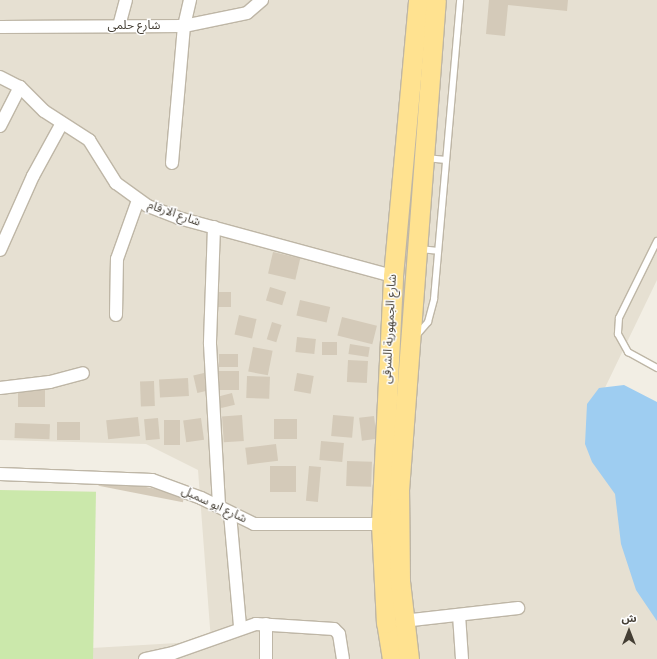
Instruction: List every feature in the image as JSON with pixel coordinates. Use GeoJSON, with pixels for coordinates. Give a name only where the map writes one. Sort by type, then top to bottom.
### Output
{"type":"FeatureCollection","features":[{"type":"Feature","properties":{"kind":"main road","name":"شارع الجمهورية الشرقى"},"geometry":{"type":"LineString","coordinates":[[409,659],[404,621],[399,490],[399,342],[393,276],[418,0]]}},
{"type":"Feature","properties":{"kind":"main road","name":"شارع الجمهورية الشرقى"},"geometry":{"type":"LineString","coordinates":[[392,659],[386,616],[381,524],[399,342],[415,249],[436,0]]}},
{"type":"Feature","properties":{"kind":"street"},"geometry":{"type":"LineString","coordinates":[[119,26],[126,0]]}},
{"type":"Feature","properties":{"kind":"street"},"geometry":{"type":"LineString","coordinates":[[172,163],[184,26],[190,0]]}},
{"type":"Feature","properties":{"kind":"street","name":"شارع حلمى"},"geometry":{"type":"LineString","coordinates":[[0,27],[184,26],[247,13],[262,0]]}},
{"type":"Feature","properties":{"kind":"street","name":"شارع الارقام"},"geometry":{"type":"LineString","coordinates":[[0,77],[20,87],[44,111],[89,140],[110,176],[138,200],[179,218],[393,276]]}},
{"type":"Feature","properties":{"kind":"street"},"geometry":{"type":"LineString","coordinates":[[0,126],[20,87]]}},
{"type":"Feature","properties":{"kind":"street"},"geometry":{"type":"LineString","coordinates":[[0,250],[33,176],[62,123]]}},
{"type":"Feature","properties":{"kind":"street"},"geometry":{"type":"LineString","coordinates":[[116,315],[117,259],[138,200]]}},
{"type":"Feature","properties":{"kind":"street"},"geometry":{"type":"LineString","coordinates":[[214,227],[210,344],[219,506]]}},
{"type":"Feature","properties":{"kind":"street"},"geometry":{"type":"LineString","coordinates":[[0,388],[50,382],[83,373]]}},
{"type":"Feature","properties":{"kind":"street","name":"شارع ابو سمبل"},"geometry":{"type":"LineString","coordinates":[[0,474],[135,477],[174,487],[219,506],[230,514],[254,524],[274,526],[381,524]]}},
{"type":"Feature","properties":{"kind":"street"},"geometry":{"type":"LineString","coordinates":[[230,514],[240,626]]}},
{"type":"Feature","properties":{"kind":"street"},"geometry":{"type":"LineString","coordinates":[[404,621],[518,608]]}},
{"type":"Feature","properties":{"kind":"street"},"geometry":{"type":"LineString","coordinates":[[459,615],[462,659]]}},
{"type":"Feature","properties":{"kind":"street"},"geometry":{"type":"LineString","coordinates":[[266,624],[266,659]]}},
{"type":"Feature","properties":{"kind":"street"},"geometry":{"type":"LineString","coordinates":[[146,659],[181,654],[240,626],[266,624],[334,629],[340,637],[343,659]]}},
{"type":"Feature","properties":{"kind":"lane"},"geometry":{"type":"LineString","coordinates":[[399,342],[428,322],[438,251],[460,0]]}},
{"type":"Feature","properties":{"kind":"lane"},"geometry":{"type":"LineString","coordinates":[[422,158],[446,160]]}},
{"type":"Feature","properties":{"kind":"lane"},"geometry":{"type":"LineString","coordinates":[[657,241],[619,318],[618,334],[628,352],[657,368]]}},
{"type":"Feature","properties":{"kind":"lane"},"geometry":{"type":"LineString","coordinates":[[415,249],[438,251]]}},
{"type":"Feature","properties":{"kind":"shaded area"},"geometry":{"type":"Polygon","coordinates":[[[0,0],[657,0],[657,280],[586,427],[657,579],[657,659],[90,659],[92,648],[211,641],[198,470],[146,444],[0,440],[0,0]]]}},
{"type":"Feature","properties":{"kind":"green space"},"geometry":{"type":"Polygon","coordinates":[[[0,490],[96,492],[93,659],[0,659],[0,490]]]}},
{"type":"Feature","properties":{"kind":"water"},"geometry":{"type":"Polygon","coordinates":[[[624,385],[657,402],[657,621],[636,590],[621,544],[615,494],[592,462],[585,444],[587,404],[599,388],[624,385]]]}},
{"type":"Feature","properties":{"kind":"building"},"geometry":{"type":"Polygon","coordinates":[[[489,0],[568,0],[567,11],[508,5],[505,36],[486,34],[489,0]]]}},
{"type":"Feature","properties":{"kind":"building"},"geometry":{"type":"Polygon","coordinates":[[[273,252],[300,258],[295,280],[268,273],[273,252]]]}},
{"type":"Feature","properties":{"kind":"building"},"geometry":{"type":"Polygon","coordinates":[[[270,287],[286,292],[282,305],[266,300],[270,287]]]}},
{"type":"Feature","properties":{"kind":"building"},"geometry":{"type":"Polygon","coordinates":[[[214,292],[231,292],[231,307],[214,307],[214,292]]]}},
{"type":"Feature","properties":{"kind":"building"},"geometry":{"type":"Polygon","coordinates":[[[300,300],[330,307],[327,323],[296,316],[300,300]]]}},
{"type":"Feature","properties":{"kind":"building"},"geometry":{"type":"Polygon","coordinates":[[[239,315],[257,319],[252,339],[235,334],[239,315]]]}},
{"type":"Feature","properties":{"kind":"building"},"geometry":{"type":"Polygon","coordinates":[[[342,317],[377,326],[372,344],[337,335],[342,317]]]}},
{"type":"Feature","properties":{"kind":"building"},"geometry":{"type":"Polygon","coordinates":[[[272,322],[282,325],[276,342],[267,339],[272,322]]]}},
{"type":"Feature","properties":{"kind":"building"},"geometry":{"type":"Polygon","coordinates":[[[297,337],[316,339],[314,354],[295,352],[297,337]]]}},
{"type":"Feature","properties":{"kind":"building"},"geometry":{"type":"Polygon","coordinates":[[[322,342],[337,342],[337,355],[322,355],[322,342]]]}},
{"type":"Feature","properties":{"kind":"building"},"geometry":{"type":"Polygon","coordinates":[[[350,344],[370,347],[368,357],[348,354],[350,344]]]}},
{"type":"Feature","properties":{"kind":"building"},"geometry":{"type":"Polygon","coordinates":[[[253,347],[273,351],[268,375],[248,372],[253,347]]]}},
{"type":"Feature","properties":{"kind":"building"},"geometry":{"type":"Polygon","coordinates":[[[219,354],[238,354],[238,367],[219,367],[219,354]]]}},
{"type":"Feature","properties":{"kind":"building"},"geometry":{"type":"Polygon","coordinates":[[[348,360],[368,361],[367,383],[347,382],[348,360]]]}},
{"type":"Feature","properties":{"kind":"building"},"geometry":{"type":"Polygon","coordinates":[[[218,371],[239,371],[239,390],[218,390],[218,371]]]}},
{"type":"Feature","properties":{"kind":"building"},"geometry":{"type":"Polygon","coordinates":[[[204,373],[208,391],[197,393],[193,375],[204,373]]]}},
{"type":"Feature","properties":{"kind":"building"},"geometry":{"type":"Polygon","coordinates":[[[297,373],[314,376],[311,394],[294,391],[297,373]]]}},
{"type":"Feature","properties":{"kind":"building"},"geometry":{"type":"Polygon","coordinates":[[[247,376],[270,377],[269,399],[246,398],[247,376]]]}},
{"type":"Feature","properties":{"kind":"building"},"geometry":{"type":"Polygon","coordinates":[[[188,378],[189,396],[160,397],[159,380],[188,378]]]}},
{"type":"Feature","properties":{"kind":"building"},"geometry":{"type":"Polygon","coordinates":[[[140,381],[154,381],[155,406],[141,406],[140,381]]]}},
{"type":"Feature","properties":{"kind":"building"},"geometry":{"type":"Polygon","coordinates":[[[18,389],[45,389],[45,407],[18,407],[18,389]]]}},
{"type":"Feature","properties":{"kind":"building"},"geometry":{"type":"Polygon","coordinates":[[[232,393],[235,405],[221,408],[218,396],[232,393]]]}},
{"type":"Feature","properties":{"kind":"building"},"geometry":{"type":"Polygon","coordinates":[[[242,415],[244,441],[224,442],[222,416],[242,415]]]}},
{"type":"Feature","properties":{"kind":"building"},"geometry":{"type":"Polygon","coordinates":[[[333,415],[354,417],[352,438],[331,436],[333,415]]]}},
{"type":"Feature","properties":{"kind":"building"},"geometry":{"type":"Polygon","coordinates":[[[374,416],[377,439],[362,441],[359,418],[374,416]]]}},
{"type":"Feature","properties":{"kind":"building"},"geometry":{"type":"Polygon","coordinates":[[[138,417],[140,436],[108,439],[106,420],[138,417]]]}},
{"type":"Feature","properties":{"kind":"building"},"geometry":{"type":"Polygon","coordinates":[[[158,418],[160,439],[146,440],[144,419],[158,418]]]}},
{"type":"Feature","properties":{"kind":"building"},"geometry":{"type":"Polygon","coordinates":[[[201,418],[204,440],[186,442],[183,421],[201,418]]]}},
{"type":"Feature","properties":{"kind":"building"},"geometry":{"type":"Polygon","coordinates":[[[274,419],[297,419],[297,439],[274,439],[274,419]]]}},
{"type":"Feature","properties":{"kind":"building"},"geometry":{"type":"Polygon","coordinates":[[[164,420],[180,420],[180,445],[164,445],[164,420]]]}},
{"type":"Feature","properties":{"kind":"building"},"geometry":{"type":"Polygon","coordinates":[[[57,422],[80,422],[80,440],[57,440],[57,422]]]}},
{"type":"Feature","properties":{"kind":"building"},"geometry":{"type":"Polygon","coordinates":[[[15,423],[50,424],[49,439],[14,438],[15,423]]]}},
{"type":"Feature","properties":{"kind":"building"},"geometry":{"type":"Polygon","coordinates":[[[321,441],[344,443],[342,462],[319,460],[321,441]]]}},
{"type":"Feature","properties":{"kind":"building"},"geometry":{"type":"Polygon","coordinates":[[[276,444],[278,461],[247,465],[245,448],[276,444]]]}},
{"type":"Feature","properties":{"kind":"building"},"geometry":{"type":"Polygon","coordinates":[[[347,461],[372,462],[371,487],[346,486],[347,461]]]}},
{"type":"Feature","properties":{"kind":"building"},"geometry":{"type":"Polygon","coordinates":[[[270,466],[296,466],[296,492],[270,492],[270,466]]]}},
{"type":"Feature","properties":{"kind":"building"},"geometry":{"type":"Polygon","coordinates":[[[309,466],[321,467],[318,502],[306,501],[309,466]]]}},
{"type":"Feature","properties":{"kind":"building"},"geometry":{"type":"Polygon","coordinates":[[[100,478],[184,494],[183,502],[98,486],[100,478]]]}}]}
